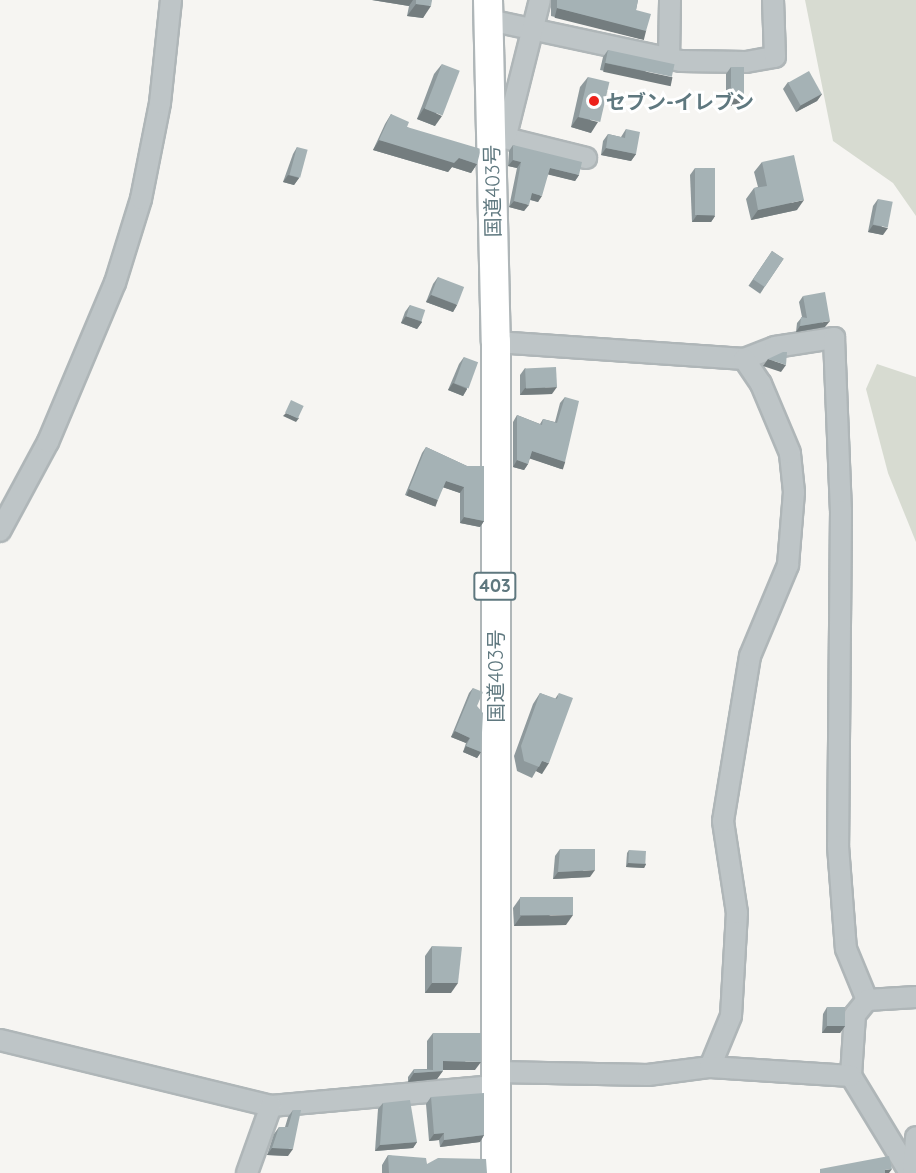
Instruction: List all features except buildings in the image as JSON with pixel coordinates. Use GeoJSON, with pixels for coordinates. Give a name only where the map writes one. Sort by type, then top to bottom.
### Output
{"type":"FeatureCollection","features":[{"type":"Feature","properties":{"kind":"highway","name":"国道403号"},"geometry":{"type":"LineString","coordinates":[[489,10],[498,135],[496,1173]]}},
{"type":"Feature","properties":{"kind":"street"},"geometry":{"type":"LineString","coordinates":[[0,531],[48,442],[118,273],[156,124],[171,0]]}},
{"type":"Feature","properties":{"kind":"street"},"geometry":{"type":"LineString","coordinates":[[540,0],[498,135],[586,158]]}},
{"type":"Feature","properties":{"kind":"street"},"geometry":{"type":"LineString","coordinates":[[669,58],[670,0]]}},
{"type":"Feature","properties":{"kind":"street"},"geometry":{"type":"LineString","coordinates":[[489,10],[532,29],[669,58],[746,62],[775,57],[773,0]]}},
{"type":"Feature","properties":{"kind":"street"},"geometry":{"type":"LineString","coordinates":[[496,342],[744,359],[775,347],[834,338],[841,511],[838,846],[846,949],[867,1000]]}},
{"type":"Feature","properties":{"kind":"street"},"geometry":{"type":"LineString","coordinates":[[710,1067],[731,1016],[737,913],[723,821],[750,656],[788,565],[795,492],[790,453],[761,384],[744,359]]}},
{"type":"Feature","properties":{"kind":"street"},"geometry":{"type":"LineString","coordinates":[[911,1173],[851,1076],[855,1015],[867,1000],[916,997]]}},
{"type":"Feature","properties":{"kind":"street"},"geometry":{"type":"LineString","coordinates":[[0,1040],[271,1106],[497,1079],[648,1076],[710,1067],[851,1076]]}},
{"type":"Feature","properties":{"kind":"street"},"geometry":{"type":"LineString","coordinates":[[248,1173],[271,1106]]}},
{"type":"Feature","properties":{"kind":"street"},"geometry":{"type":"LineString","coordinates":[[911,1173],[916,1137]]}},
{"type":"Feature","properties":{"kind":"shaded area"},"geometry":{"type":"Polygon","coordinates":[[[805,0],[916,0],[916,216],[893,183],[833,141],[805,0]]]}},
{"type":"Feature","properties":{"kind":"shaded area"},"geometry":{"type":"Polygon","coordinates":[[[877,364],[916,377],[916,542],[888,473],[866,389],[877,364]]]}},
{"type":"Feature","properties":{"kind":"place","name":"セブン-イレブン"},"geometry":{"type":"Point","coordinates":[594,101]}}]}
